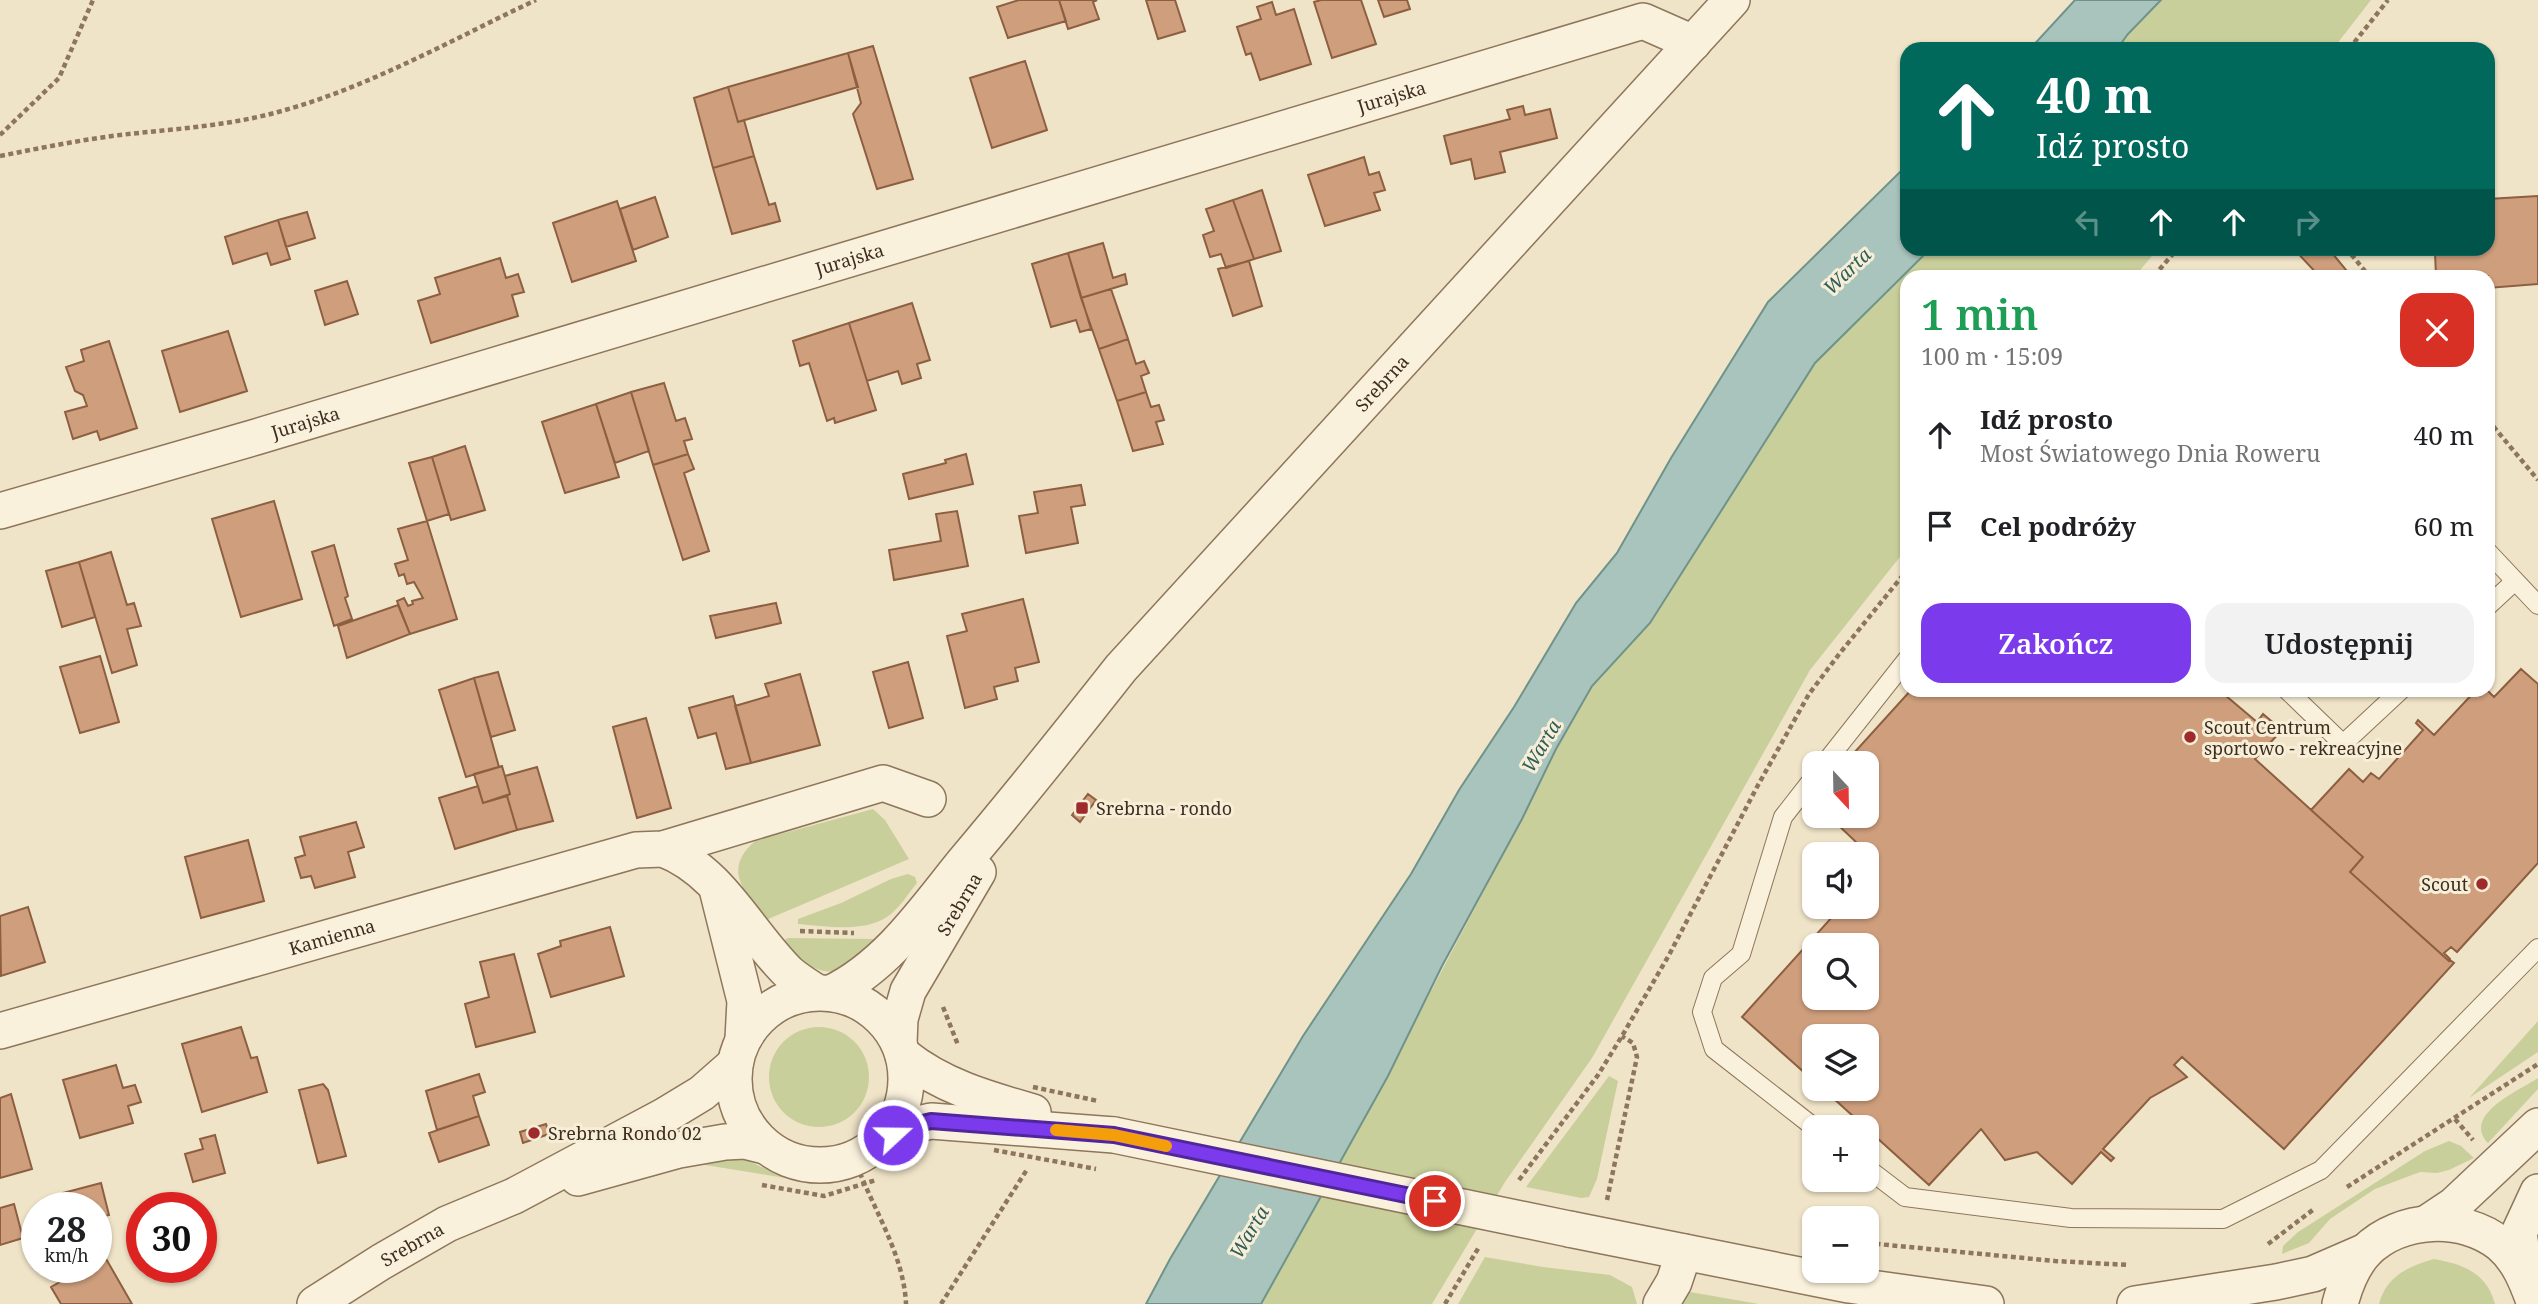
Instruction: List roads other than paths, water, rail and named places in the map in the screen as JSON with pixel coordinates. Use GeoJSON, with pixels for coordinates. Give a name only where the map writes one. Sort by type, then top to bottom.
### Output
{"type":"FeatureCollection","features":[{"type":"Feature","properties":{"kind":"street","name":"Srebrna"},"geometry":{"type":"LineString","coordinates":[[823,993],[849,985],[902,937],[1038,774],[1121,668],[1732,0]]}},
{"type":"Feature","properties":{"kind":"street","name":"Jurajska"},"geometry":{"type":"LineString","coordinates":[[0,511],[256,437],[1643,21],[1693,43]]}},
{"type":"Feature","properties":{"kind":"street","name":"Srebrna"},"geometry":{"type":"LineString","coordinates":[[901,1049],[900,1019],[908,991],[1038,774]]}},
{"type":"Feature","properties":{"kind":"street","name":"Kamienna"},"geometry":{"type":"LineString","coordinates":[[0,1031],[636,850],[663,849],[883,783],[928,799]]}},
{"type":"Feature","properties":{"kind":"street"},"geometry":{"type":"LineString","coordinates":[[663,849],[683,857],[716,886],[790,974],[823,993],[859,1002],[882,1018],[901,1049],[934,1077],[985,1099],[1114,1135],[1569,1229],[1849,1285],[1986,1304]]}},
{"type":"Feature","properties":{"kind":"street"},"geometry":{"type":"LineString","coordinates":[[716,886],[745,1001],[734,1094],[745,1123],[765,1146],[792,1162],[866,1171]]}},
{"type":"Feature","properties":{"kind":"street"},"geometry":{"type":"LineString","coordinates":[[739,1051],[761,1015],[787,999],[823,993]]}},
{"type":"Feature","properties":{"kind":"street"},"geometry":{"type":"LineString","coordinates":[[866,1171],[898,1117],[907,1087],[901,1049]]}},
{"type":"Feature","properties":{"kind":"street","name":"Srebrna"},"geometry":{"type":"LineString","coordinates":[[314,1304],[447,1224],[514,1196],[664,1116],[702,1093],[739,1051]]}},
{"type":"Feature","properties":{"kind":"street"},"geometry":{"type":"LineString","coordinates":[[866,1171],[906,1127],[931,1121],[1114,1135]]}},
{"type":"Feature","properties":{"kind":"street"},"geometry":{"type":"LineString","coordinates":[[2427,1223],[2454,1205],[2538,1126]]}},
{"type":"Feature","properties":{"kind":"street","name":"Srebrna"},"geometry":{"type":"LineString","coordinates":[[514,1196],[679,1150],[745,1141],[765,1146]]}},
{"type":"Feature","properties":{"kind":"street"},"geometry":{"type":"LineString","coordinates":[[2530,1289],[2519,1233],[2538,1192]]}},
{"type":"Feature","properties":{"kind":"street"},"geometry":{"type":"LineString","coordinates":[[2135,1304],[2276,1282],[2313,1273],[2366,1251],[2394,1231],[2427,1223],[2465,1226],[2500,1244],[2530,1289]]}},
{"type":"Feature","properties":{"kind":"street"},"geometry":{"type":"LineString","coordinates":[[2340,1304],[2345,1282],[2366,1251]]}},
{"type":"Feature","properties":{"kind":"street"},"geometry":{"type":"LineString","coordinates":[[1661,1304],[1674,1282],[1684,1252]]}},
{"type":"Feature","properties":{"kind":"lane"},"geometry":{"type":"LineString","coordinates":[[2495,560],[2538,605]]}},
{"type":"Feature","properties":{"kind":"lane"},"geometry":{"type":"LineString","coordinates":[[2495,600],[2515,581]]}},
{"type":"Feature","properties":{"kind":"lane"},"geometry":{"type":"LineString","coordinates":[[1834,751],[1900,668]]}},
{"type":"Feature","properties":{"kind":"lane"},"geometry":{"type":"LineString","coordinates":[[2294,697],[2343,744],[2393,697]]}},
{"type":"Feature","properties":{"kind":"lane"},"geometry":{"type":"LineString","coordinates":[[1802,793],[1783,817],[1741,954],[1713,978],[1702,1012],[1714,1049],[1802,1118]]}},
{"type":"Feature","properties":{"kind":"lane"},"geometry":{"type":"LineString","coordinates":[[1879,1177],[1905,1197],[2071,1218],[2223,1219],[2321,1170],[2538,948]]}},
{"type":"Feature","properties":{"kind":"water"},"geometry":{"type":"Polygon","coordinates":[[[2075,0],[2161,0],[2122,42],[2036,42],[2075,0]]]}},
{"type":"Feature","properties":{"kind":"water","name":"Warta"},"geometry":{"type":"Polygon","coordinates":[[[1900,172],[1900,256],[1923,256],[1909,270],[1900,270],[1900,279],[1815,363],[1650,623],[1592,686],[1442,966],[1388,1076],[1261,1304],[1146,1304],[1303,1036],[1411,874],[1459,790],[1514,707],[1576,603],[1617,553],[1671,458],[1768,302],[1900,172]]]}},
{"type":"Feature","properties":{"kind":"place","name":"Scout Centrum sportowo - rekreacyjne"},"geometry":{"type":"Point","coordinates":[2190,737]}},
{"type":"Feature","properties":{"kind":"place","name":"Srebrna - rondo"},"geometry":{"type":"Point","coordinates":[1082,808]}},
{"type":"Feature","properties":{"kind":"place","name":"Scout"},"geometry":{"type":"Point","coordinates":[2482,884]}},
{"type":"Feature","properties":{"kind":"place","name":"Srebrna Rondo 02"},"geometry":{"type":"Point","coordinates":[534,1133]}}]}
